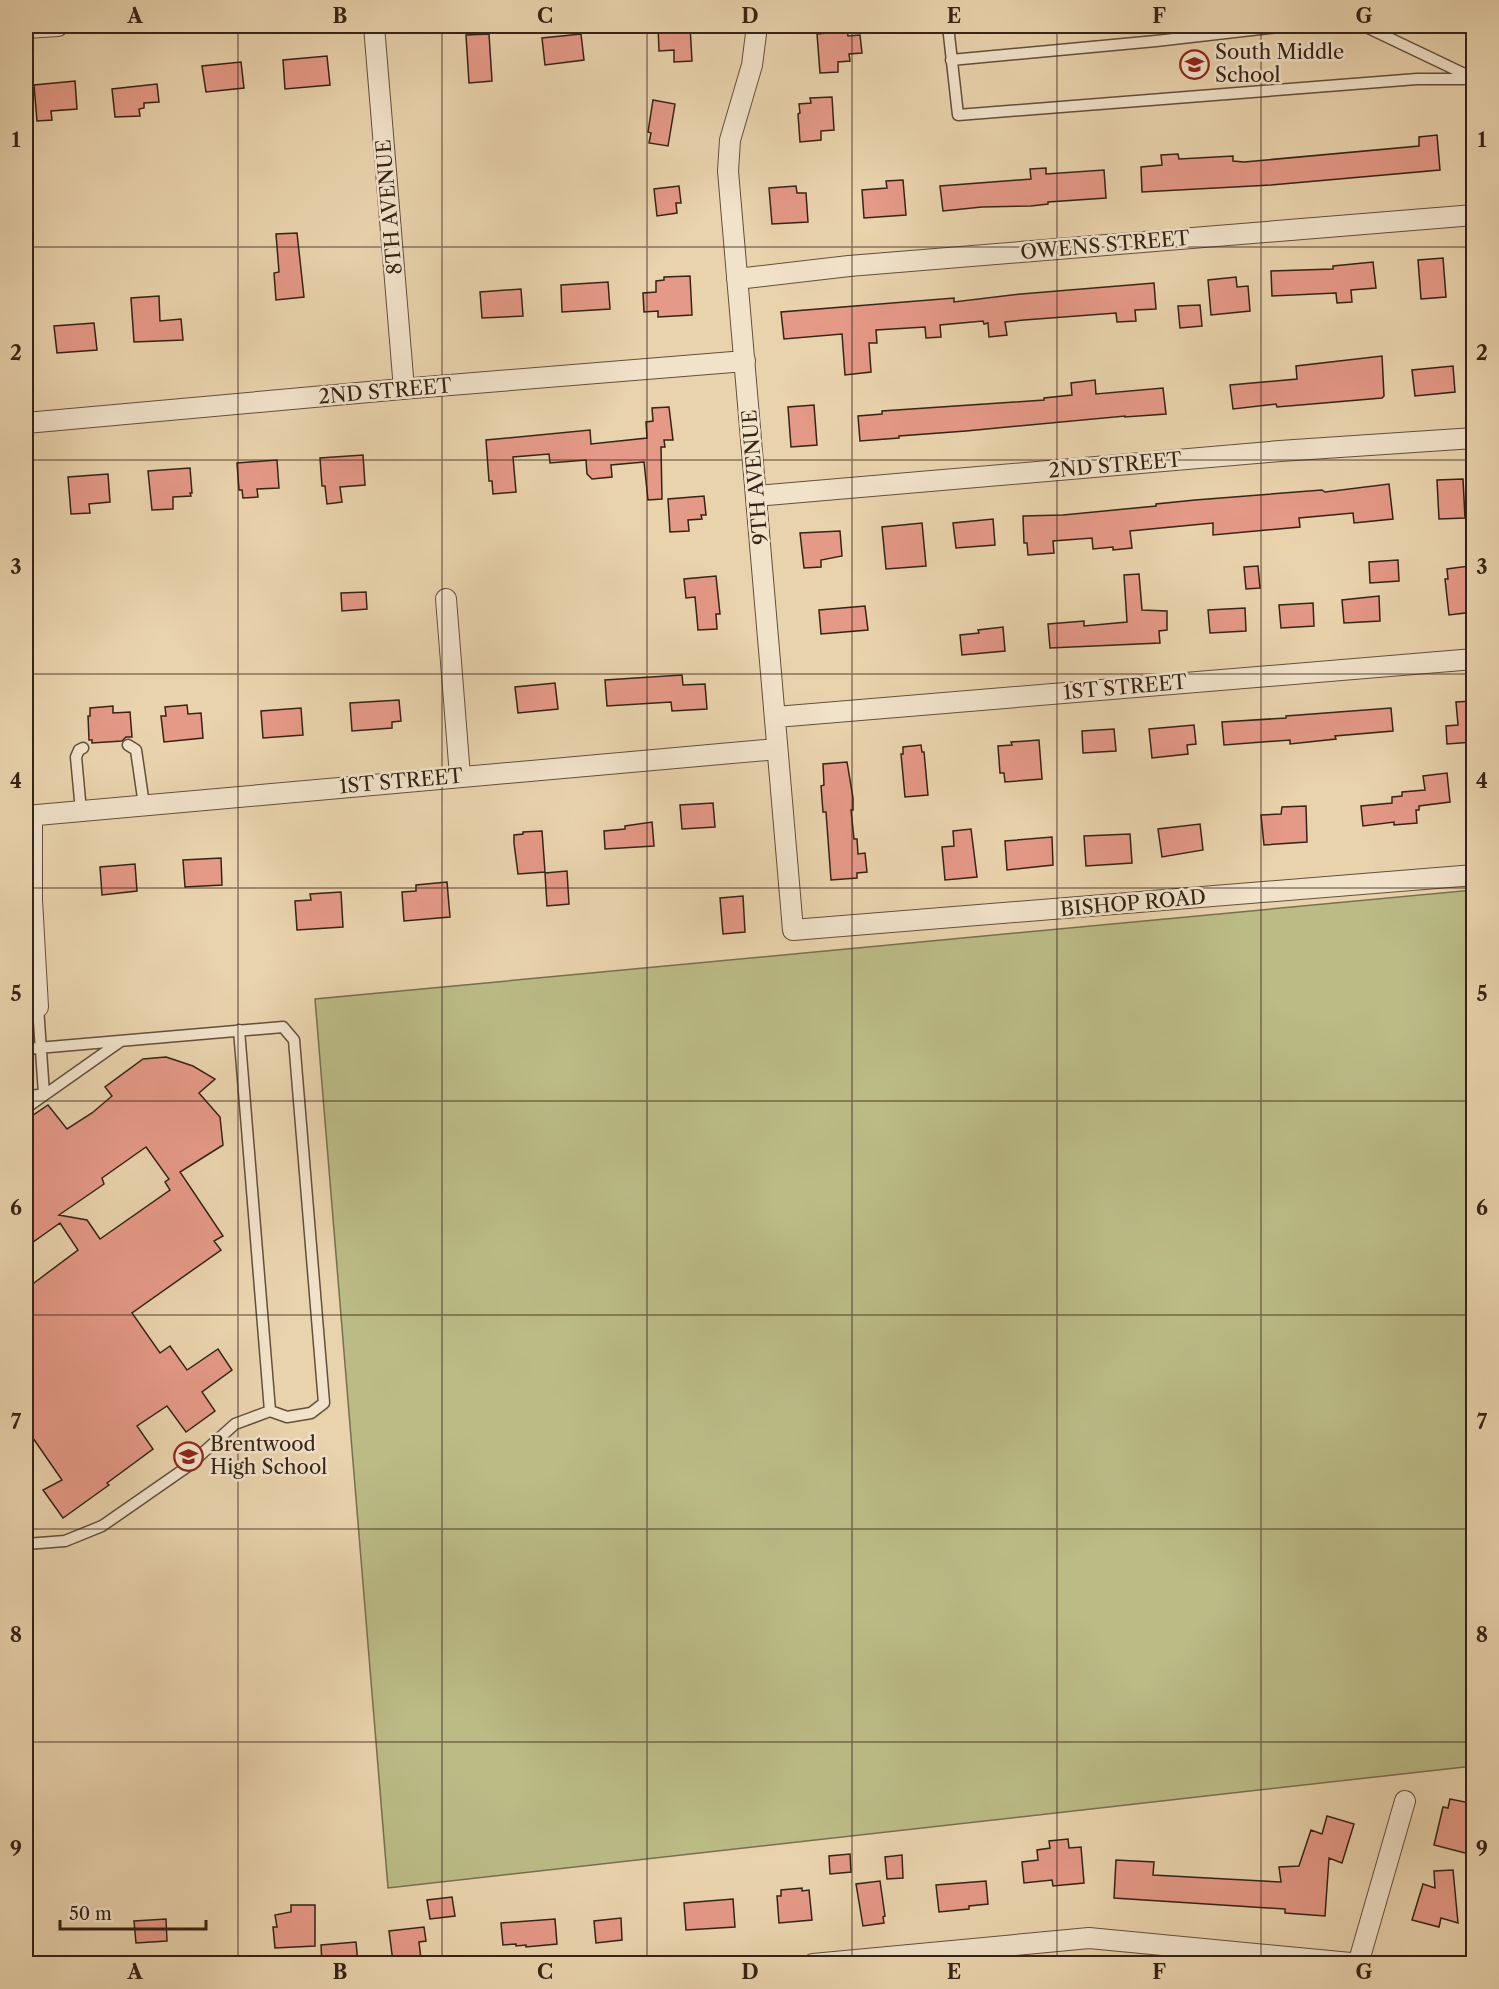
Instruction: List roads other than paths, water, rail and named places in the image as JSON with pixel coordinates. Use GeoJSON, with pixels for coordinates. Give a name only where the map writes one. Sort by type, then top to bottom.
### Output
{"type":"FeatureCollection","features":[{"type":"Feature","properties":{"kind":"street"},"geometry":{"type":"LineString","coordinates":[[26,28],[58,26]]}},
{"type":"Feature","properties":{"kind":"street","name":"8TH AVENUE"},"geometry":{"type":"LineString","coordinates":[[374,26],[404,388]]}},
{"type":"Feature","properties":{"kind":"street","name":"9TH AVENUE"},"geometry":{"type":"LineString","coordinates":[[757,26],[752,65],[730,140],[728,171],[793,930]]}},
{"type":"Feature","properties":{"kind":"street","name":"OWENS STREET"},"geometry":{"type":"LineString","coordinates":[[737,279],[849,266],[1473,215]]}},
{"type":"Feature","properties":{"kind":"street","name":"2ND STREET"},"geometry":{"type":"LineString","coordinates":[[26,423],[404,388],[744,361]]}},
{"type":"Feature","properties":{"kind":"street","name":"2ND STREET"},"geometry":{"type":"LineString","coordinates":[[756,496],[1280,451],[1473,438]]}},
{"type":"Feature","properties":{"kind":"street"},"geometry":{"type":"LineString","coordinates":[[446,599],[460,776]]}},
{"type":"Feature","properties":{"kind":"street","name":"1ST STREET"},"geometry":{"type":"LineString","coordinates":[[776,717],[1473,659]]}},
{"type":"Feature","properties":{"kind":"street","name":"1ST STREET"},"geometry":{"type":"LineString","coordinates":[[29,816],[777,749]]}},
{"type":"Feature","properties":{"kind":"street"},"geometry":{"type":"LineString","coordinates":[[29,816],[38,1007]]}},
{"type":"Feature","properties":{"kind":"street","name":"BISHOP ROAD"},"geometry":{"type":"LineString","coordinates":[[793,930],[1473,875]]}},
{"type":"Feature","properties":{"kind":"street"},"geometry":{"type":"LineString","coordinates":[[813,1964],[1089,1938],[1359,1963],[1405,1801]]}},
{"type":"Feature","properties":{"kind":"lane"},"geometry":{"type":"LineString","coordinates":[[948,26],[958,115],[1417,79],[1473,79]]}},
{"type":"Feature","properties":{"kind":"lane"},"geometry":{"type":"LineString","coordinates":[[951,60],[1288,26]]}},
{"type":"Feature","properties":{"kind":"lane"},"geometry":{"type":"LineString","coordinates":[[1364,26],[1473,79]]}},
{"type":"Feature","properties":{"kind":"lane"},"geometry":{"type":"LineString","coordinates":[[128,745],[136,750],[144,805]]}},
{"type":"Feature","properties":{"kind":"lane"},"geometry":{"type":"LineString","coordinates":[[81,811],[76,757],[79,750],[83,748]]}},
{"type":"Feature","properties":{"kind":"lane"},"geometry":{"type":"LineString","coordinates":[[38,1007],[44,1094]]}},
{"type":"Feature","properties":{"kind":"lane"},"geometry":{"type":"LineString","coordinates":[[26,1048],[283,1027],[294,1040],[324,1403],[311,1413],[287,1417],[270,1411],[235,1424],[187,1467],[102,1526],[65,1541],[26,1544]]}},
{"type":"Feature","properties":{"kind":"lane"},"geometry":{"type":"LineString","coordinates":[[239,1030],[270,1411]]}},
{"type":"Feature","properties":{"kind":"lane"},"geometry":{"type":"LineString","coordinates":[[26,1107],[121,1041]]}},
{"type":"Feature","properties":{"kind":"lane"},"geometry":{"type":"LineString","coordinates":[[26,1097],[44,1094]]}},
{"type":"Feature","properties":{"kind":"place","name":"South Middle School"},"geometry":{"type":"Point","coordinates":[1194,64]}},
{"type":"Feature","properties":{"kind":"place","name":"Brentwood High School"},"geometry":{"type":"Point","coordinates":[189,1456]}}]}
